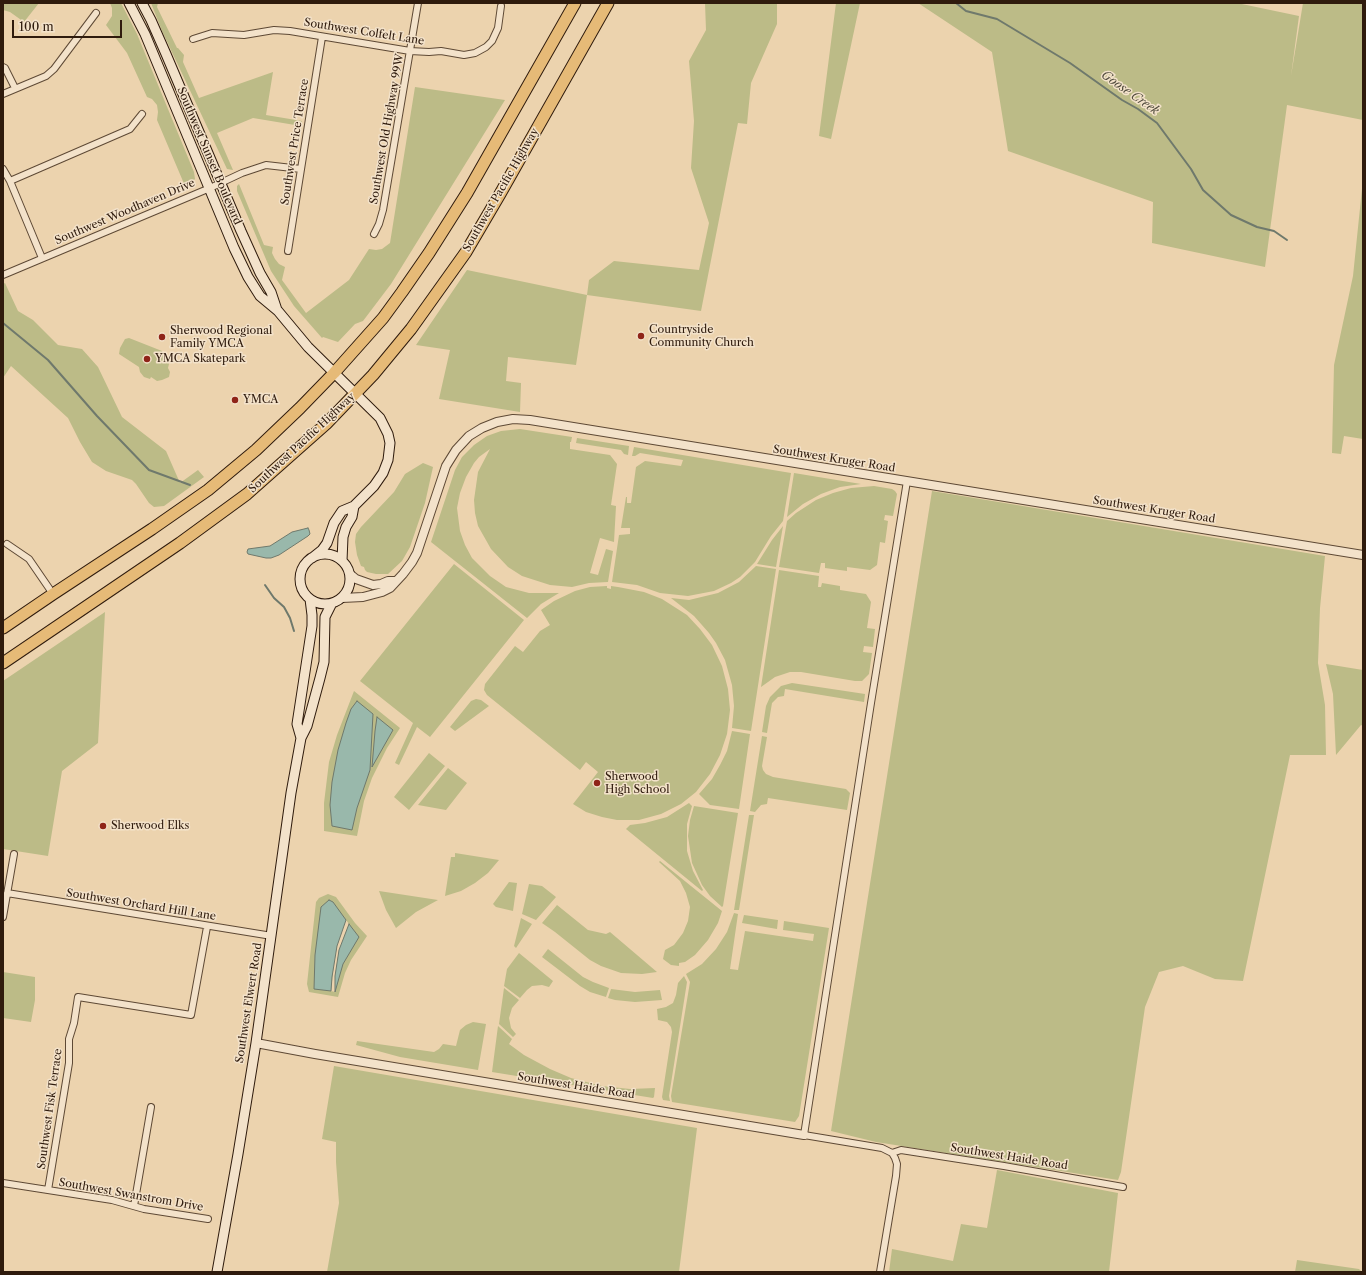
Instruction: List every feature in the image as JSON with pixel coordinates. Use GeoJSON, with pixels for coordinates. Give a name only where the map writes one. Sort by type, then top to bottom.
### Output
{"type":"FeatureCollection","features":[{"type":"Feature","properties":{"kind":"highway"},"geometry":{"type":"LineString","coordinates":[[3,628],[140,538],[208,490],[256,450],[305,404],[334,373],[370,333],[398,297],[452,217],[482,168],[575,3]]}},
{"type":"Feature","properties":{"kind":"highway","name":"Southwest Pacific Highway"},"geometry":{"type":"LineString","coordinates":[[3,663],[226,511],[286,461],[326,424],[356,393],[399,344],[429,305],[466,252],[608,3]]}},
{"type":"Feature","properties":{"kind":"main road","name":"Southwest Sunset Boulevard"},"geometry":{"type":"LineString","coordinates":[[129,3],[145,34],[248,277],[260,296],[278,311],[303,341],[356,393]]}},
{"type":"Feature","properties":{"kind":"main road","name":"Southwest Sunset Boulevard"},"geometry":{"type":"LineString","coordinates":[[142,3],[151,20],[220,183],[260,273],[271,292],[278,311]]}},
{"type":"Feature","properties":{"kind":"main road"},"geometry":{"type":"LineString","coordinates":[[312,558],[328,554],[336,556],[347,567],[350,574],[350,583],[342,598],[332,603],[324,604],[310,599],[306,595],[301,585],[301,576],[303,568],[312,558],[322,550],[327,543],[334,523],[342,511],[354,506],[374,486],[383,473],[388,460],[390,444],[388,434],[380,418],[356,393]]}},
{"type":"Feature","properties":{"kind":"main road"},"geometry":{"type":"LineString","coordinates":[[342,561],[343,537],[346,527],[352,517],[354,506]]}},
{"type":"Feature","properties":{"kind":"main road","name":"Southwest Elwert Road"},"geometry":{"type":"LineString","coordinates":[[301,738],[297,724],[312,626],[310,599]]}},
{"type":"Feature","properties":{"kind":"main road","name":"Southwest Elwert Road"},"geometry":{"type":"LineString","coordinates":[[217,1272],[256,1043],[291,793],[301,738],[307,726],[324,662],[326,617],[332,603]]}},
{"type":"Feature","properties":{"kind":"street","name":"Southwest Old Highway 99W"},"geometry":{"type":"LineString","coordinates":[[374,234],[383,210],[418,3]]}},
{"type":"Feature","properties":{"kind":"street","name":"Southwest Colfelt Lane"},"geometry":{"type":"LineString","coordinates":[[194,39],[212,33],[244,35],[274,30],[410,51],[442,51],[464,55],[475,53],[486,47],[492,41],[498,28],[501,6]]}},
{"type":"Feature","properties":{"kind":"street"},"geometry":{"type":"LineString","coordinates":[[3,94],[46,76],[54,68],[96,13]]}},
{"type":"Feature","properties":{"kind":"street","name":"Southwest Price Terrace"},"geometry":{"type":"LineString","coordinates":[[288,251],[322,37]]}},
{"type":"Feature","properties":{"kind":"street"},"geometry":{"type":"LineString","coordinates":[[3,67],[5,68],[15,88]]}},
{"type":"Feature","properties":{"kind":"street"},"geometry":{"type":"LineString","coordinates":[[10,181],[130,130],[142,114]]}},
{"type":"Feature","properties":{"kind":"street","name":"Southwest Woodhaven Drive"},"geometry":{"type":"LineString","coordinates":[[3,275],[210,188],[242,172],[266,166],[301,169]]}},
{"type":"Feature","properties":{"kind":"street"},"geometry":{"type":"LineString","coordinates":[[3,169],[10,181],[42,258]]}},
{"type":"Feature","properties":{"kind":"street","name":"Southwest Kruger Road"},"geometry":{"type":"LineString","coordinates":[[342,598],[363,597],[382,592],[390,588],[406,570],[414,558],[446,466],[456,450],[464,440],[474,432],[501,421],[513,419],[1363,555]]}},
{"type":"Feature","properties":{"kind":"street"},"geometry":{"type":"LineString","coordinates":[[804,1135],[907,481]]}},
{"type":"Feature","properties":{"kind":"street"},"geometry":{"type":"LineString","coordinates":[[7,544],[29,559],[53,594]]}},
{"type":"Feature","properties":{"kind":"street"},"geometry":{"type":"LineString","coordinates":[[350,574],[356,579],[374,585],[388,581],[395,581]]}},
{"type":"Feature","properties":{"kind":"street"},"geometry":{"type":"LineString","coordinates":[[3,917],[14,854]]}},
{"type":"Feature","properties":{"kind":"street","name":"Southwest Orchard Hill Lane"},"geometry":{"type":"LineString","coordinates":[[7,893],[206,927],[272,936]]}},
{"type":"Feature","properties":{"kind":"street","name":"Southwest Fisk Terrace"},"geometry":{"type":"LineString","coordinates":[[48,1190],[69,1063],[69,1039],[74,1022],[78,997],[191,1015],[206,927]]}},
{"type":"Feature","properties":{"kind":"street","name":"Southwest Haide Road"},"geometry":{"type":"LineString","coordinates":[[256,1043],[882,1148],[892,1153],[900,1150],[1004,1166],[1123,1187]]}},
{"type":"Feature","properties":{"kind":"street"},"geometry":{"type":"LineString","coordinates":[[134,1206],[150,1107]]}},
{"type":"Feature","properties":{"kind":"street"},"geometry":{"type":"LineString","coordinates":[[880,1272],[897,1164],[892,1153]]}},
{"type":"Feature","properties":{"kind":"street","name":"Southwest Swanstrom Drive"},"geometry":{"type":"LineString","coordinates":[[3,1183],[112,1200],[144,1209],[208,1219]]}},
{"type":"Feature","properties":{"kind":"shaded area"},"geometry":{"type":"Polygon","coordinates":[[[3,3],[39,3],[24,22],[10,12],[3,10],[3,3]]]}},
{"type":"Feature","properties":{"kind":"shaded area"},"geometry":{"type":"Polygon","coordinates":[[[110,3],[121,3],[137,34],[194,172],[195,179],[190,184],[185,186],[157,120],[157,105],[152,99],[147,97],[127,53],[106,25],[112,16],[112,8],[110,3]]]}},
{"type":"Feature","properties":{"kind":"shaded area"},"geometry":{"type":"Polygon","coordinates":[[[151,3],[158,3],[157,7],[177,48],[184,55],[183,62],[199,98],[273,72],[266,115],[302,121],[301,126],[253,118],[217,133],[233,170],[227,169],[162,31],[151,3]]]}},
{"type":"Feature","properties":{"kind":"shaded area"},"geometry":{"type":"Polygon","coordinates":[[[705,3],[777,3],[777,24],[751,83],[747,124],[738,123],[701,311],[587,295],[589,280],[614,261],[699,270],[709,223],[691,168],[694,121],[689,61],[706,30],[705,3]]]}},
{"type":"Feature","properties":{"kind":"shaded area"},"geometry":{"type":"Polygon","coordinates":[[[836,3],[860,3],[831,139],[819,136],[836,3]]]}},
{"type":"Feature","properties":{"kind":"shaded area"},"geometry":{"type":"Polygon","coordinates":[[[918,3],[1237,3],[1299,16],[1291,76],[1303,3],[1363,3],[1363,120],[1287,105],[1265,267],[1152,243],[1153,202],[1008,151],[992,52],[918,3]]]}},
{"type":"Feature","properties":{"kind":"shaded area"},"geometry":{"type":"Polygon","coordinates":[[[415,87],[505,100],[391,284],[363,321],[355,324],[338,342],[323,337],[322,338],[294,306],[271,271],[237,191],[237,186],[239,184],[264,245],[273,247],[272,253],[275,259],[279,264],[285,267],[282,280],[306,313],[349,280],[369,249],[382,249],[390,243],[415,87]]]}},
{"type":"Feature","properties":{"kind":"shaded area"},"geometry":{"type":"Polygon","coordinates":[[[1363,179],[1363,439],[1344,436],[1341,454],[1332,453],[1334,365],[1353,276],[1363,179]]]}},
{"type":"Feature","properties":{"kind":"shaded area"},"geometry":{"type":"Polygon","coordinates":[[[467,270],[587,295],[576,365],[508,357],[506,381],[521,383],[520,412],[439,399],[450,350],[416,345],[467,270]]]}},
{"type":"Feature","properties":{"kind":"shaded area"},"geometry":{"type":"Polygon","coordinates":[[[5,283],[18,311],[33,320],[58,345],[82,349],[98,367],[122,417],[166,451],[180,483],[198,470],[204,477],[164,506],[154,507],[149,503],[132,480],[106,471],[92,462],[68,418],[11,366],[3,378],[3,284],[5,283]]]}},
{"type":"Feature","properties":{"kind":"shaded area","name":"YMCA Skatepark"},"geometry":{"type":"Polygon","coordinates":[[[129,338],[162,351],[169,364],[169,377],[157,381],[151,377],[150,379],[144,377],[140,372],[139,367],[119,354],[120,348],[125,339],[129,338]]]}},
{"type":"Feature","properties":{"kind":"shaded area"},"geometry":{"type":"Polygon","coordinates":[[[520,429],[572,437],[570,449],[610,455],[617,464],[611,505],[616,506],[614,542],[600,538],[590,573],[598,575],[606,549],[613,551],[608,582],[589,583],[572,587],[550,585],[522,576],[508,567],[491,549],[478,526],[474,500],[478,472],[490,449],[479,457],[474,463],[466,477],[460,493],[457,508],[460,531],[472,558],[490,576],[506,587],[529,593],[559,593],[541,604],[527,618],[431,542],[455,470],[462,457],[474,445],[487,436],[501,431],[520,429]]]}},
{"type":"Feature","properties":{"kind":"shaded area"},"geometry":{"type":"Polygon","coordinates":[[[577,438],[629,446],[628,455],[624,454],[621,450],[576,443],[577,438]]]}},
{"type":"Feature","properties":{"kind":"shaded area"},"geometry":{"type":"Polygon","coordinates":[[[634,447],[791,473],[783,521],[771,536],[755,562],[740,577],[714,591],[688,596],[660,593],[637,585],[612,582],[619,535],[630,534],[630,528],[621,528],[626,497],[627,503],[631,503],[636,467],[645,461],[681,466],[683,460],[640,453],[632,456],[634,447]]]}},
{"type":"Feature","properties":{"kind":"shaded area"},"geometry":{"type":"Polygon","coordinates":[[[423,463],[433,467],[425,503],[410,547],[402,561],[388,574],[367,572],[364,567],[361,566],[357,555],[355,542],[356,534],[394,492],[405,474],[423,463]]]}},
{"type":"Feature","properties":{"kind":"shaded area"},"geometry":{"type":"Polygon","coordinates":[[[794,473],[861,484],[840,487],[821,494],[803,504],[787,517],[794,473]]]}},
{"type":"Feature","properties":{"kind":"shaded area"},"geometry":{"type":"Polygon","coordinates":[[[874,486],[892,489],[897,494],[893,516],[885,515],[884,520],[888,521],[885,543],[880,542],[877,565],[870,570],[847,567],[847,571],[825,568],[825,563],[821,563],[819,573],[779,567],[787,521],[796,513],[816,500],[833,493],[851,488],[874,486]]]}},
{"type":"Feature","properties":{"kind":"shaded area"},"geometry":{"type":"Polygon","coordinates":[[[932,491],[1325,556],[1320,608],[1318,663],[1325,705],[1326,755],[1290,755],[1243,981],[1215,979],[1183,966],[1159,972],[1145,1007],[1121,1172],[1118,1180],[876,1142],[831,1131],[932,491]]]}},
{"type":"Feature","properties":{"kind":"shaded area"},"geometry":{"type":"Polygon","coordinates":[[[783,526],[776,567],[757,564],[772,540],[783,526]]]}},
{"type":"Feature","properties":{"kind":"shaded area"},"geometry":{"type":"Polygon","coordinates":[[[308,528],[310,534],[308,536],[279,555],[266,558],[248,554],[247,552],[248,549],[270,546],[292,532],[308,528]]]}},
{"type":"Feature","properties":{"kind":"shaded area"},"geometry":{"type":"Polygon","coordinates":[[[454,564],[524,620],[430,737],[417,727],[399,765],[395,763],[413,723],[360,681],[454,564]]]}},
{"type":"Feature","properties":{"kind":"shaded area"},"geometry":{"type":"Polygon","coordinates":[[[756,566],[776,569],[751,731],[732,728],[734,706],[732,685],[725,660],[716,643],[694,616],[671,598],[689,600],[718,593],[739,582],[756,566]]]}},
{"type":"Feature","properties":{"kind":"shaded area"},"geometry":{"type":"Polygon","coordinates":[[[779,570],[819,576],[818,587],[821,587],[822,583],[840,586],[840,590],[866,594],[871,602],[867,628],[875,629],[873,647],[864,646],[863,652],[872,653],[869,674],[862,681],[801,672],[790,672],[775,677],[761,687],[779,570]]]}},
{"type":"Feature","properties":{"kind":"shaded area"},"geometry":{"type":"Polygon","coordinates":[[[607,586],[607,588],[611,589],[611,586],[644,592],[662,599],[687,615],[712,645],[722,666],[728,689],[730,710],[727,734],[720,755],[710,774],[696,792],[681,804],[661,814],[639,820],[617,820],[602,817],[586,812],[573,804],[598,772],[586,762],[580,770],[487,695],[484,690],[485,684],[515,646],[523,652],[540,631],[550,625],[541,610],[554,601],[575,591],[590,587],[607,586]]]}},
{"type":"Feature","properties":{"kind":"shaded area"},"geometry":{"type":"Polygon","coordinates":[[[105,612],[98,743],[62,771],[48,856],[3,849],[3,681],[105,612]]]}},
{"type":"Feature","properties":{"kind":"shaded area"},"geometry":{"type":"Polygon","coordinates":[[[1326,664],[1363,670],[1363,726],[1361,725],[1336,755],[1333,694],[1326,664]]]}},
{"type":"Feature","properties":{"kind":"shaded area"},"geometry":{"type":"Polygon","coordinates":[[[792,683],[865,694],[864,702],[785,689],[784,696],[778,697],[772,703],[767,733],[762,732],[766,706],[770,697],[781,686],[792,683]]]}},
{"type":"Feature","properties":{"kind":"shaded area"},"geometry":{"type":"Polygon","coordinates":[[[354,691],[400,728],[387,748],[372,778],[364,801],[357,836],[324,831],[324,803],[329,762],[337,735],[354,691]]]}},
{"type":"Feature","properties":{"kind":"shaded area"},"geometry":{"type":"Polygon","coordinates":[[[476,699],[481,700],[489,706],[455,731],[450,727],[471,701],[476,699]]]}},
{"type":"Feature","properties":{"kind":"shaded area"},"geometry":{"type":"Polygon","coordinates":[[[357,701],[373,714],[370,770],[357,808],[352,830],[332,826],[330,805],[332,782],[338,750],[351,709],[357,701]]]}},
{"type":"Feature","properties":{"kind":"shaded area"},"geometry":{"type":"Polygon","coordinates":[[[377,717],[393,730],[372,767],[375,731],[377,717]]]}},
{"type":"Feature","properties":{"kind":"shaded area"},"geometry":{"type":"Polygon","coordinates":[[[732,731],[750,734],[739,809],[710,805],[699,794],[712,779],[720,765],[727,751],[732,731]]]}},
{"type":"Feature","properties":{"kind":"shaded area"},"geometry":{"type":"Polygon","coordinates":[[[762,736],[767,737],[762,766],[766,774],[773,777],[846,789],[850,793],[847,810],[768,798],[767,804],[761,805],[755,812],[750,811],[762,736]]]}},
{"type":"Feature","properties":{"kind":"shaded area"},"geometry":{"type":"Polygon","coordinates":[[[429,753],[445,766],[409,810],[394,797],[429,753]]]}},
{"type":"Feature","properties":{"kind":"shaded area"},"geometry":{"type":"Polygon","coordinates":[[[448,768],[467,783],[446,810],[418,805],[448,768]]]}},
{"type":"Feature","properties":{"kind":"shaded area"},"geometry":{"type":"Polygon","coordinates":[[[689,803],[692,806],[687,824],[687,851],[693,871],[703,890],[702,891],[626,829],[630,825],[645,823],[667,817],[689,803]]]}},
{"type":"Feature","properties":{"kind":"shaded area"},"geometry":{"type":"Polygon","coordinates":[[[694,806],[738,813],[722,907],[710,896],[702,885],[692,863],[688,836],[694,806]]]}},
{"type":"Feature","properties":{"kind":"shaded area"},"geometry":{"type":"Polygon","coordinates":[[[749,815],[754,815],[739,910],[734,910],[749,815]]]}},
{"type":"Feature","properties":{"kind":"shaded area"},"geometry":{"type":"Polygon","coordinates":[[[455,853],[499,860],[488,873],[475,883],[461,891],[445,896],[451,857],[455,857],[455,853]]]}},
{"type":"Feature","properties":{"kind":"shaded area"},"geometry":{"type":"Polygon","coordinates":[[[660,861],[722,911],[718,923],[708,940],[695,955],[685,962],[679,963],[679,966],[671,965],[663,959],[665,950],[674,945],[683,933],[688,921],[690,907],[686,893],[680,881],[659,862],[660,861]]]}},
{"type":"Feature","properties":{"kind":"shaded area"},"geometry":{"type":"Polygon","coordinates":[[[509,882],[517,883],[513,911],[496,907],[493,904],[509,882]]]}},
{"type":"Feature","properties":{"kind":"shaded area"},"geometry":{"type":"Polygon","coordinates":[[[529,884],[542,886],[556,897],[536,920],[522,914],[529,884]]]}},
{"type":"Feature","properties":{"kind":"shaded area"},"geometry":{"type":"Polygon","coordinates":[[[379,891],[438,900],[416,912],[396,928],[386,910],[379,891]]]}},
{"type":"Feature","properties":{"kind":"shaded area"},"geometry":{"type":"Polygon","coordinates":[[[328,894],[336,897],[355,923],[367,936],[351,960],[345,973],[338,997],[309,992],[307,984],[316,902],[319,898],[328,894]],[[346,920],[337,946],[331,991],[335,992],[335,976],[339,950],[349,924],[346,920]]]}},
{"type":"Feature","properties":{"kind":"shaded area"},"geometry":{"type":"Polygon","coordinates":[[[329,900],[333,902],[346,920],[337,946],[331,991],[314,989],[315,955],[321,907],[329,900]]]}},
{"type":"Feature","properties":{"kind":"shaded area"},"geometry":{"type":"Polygon","coordinates":[[[557,905],[588,930],[606,934],[610,932],[657,972],[642,974],[621,973],[601,966],[590,960],[542,923],[557,905]]]}},
{"type":"Feature","properties":{"kind":"shaded area"},"geometry":{"type":"Polygon","coordinates":[[[734,913],[738,914],[730,969],[738,970],[745,931],[813,941],[814,934],[783,930],[784,921],[829,928],[799,1116],[795,1122],[672,1102],[671,1096],[690,982],[686,974],[702,964],[716,949],[727,932],[734,913]]]}},
{"type":"Feature","properties":{"kind":"shaded area"},"geometry":{"type":"Polygon","coordinates":[[[744,915],[778,920],[777,929],[742,923],[744,915]]]}},
{"type":"Feature","properties":{"kind":"shaded area"},"geometry":{"type":"Polygon","coordinates":[[[521,918],[532,924],[516,948],[514,946],[521,918]]]}},
{"type":"Feature","properties":{"kind":"shaded area"},"geometry":{"type":"Polygon","coordinates":[[[349,924],[359,937],[343,964],[335,992],[335,976],[339,950],[349,924]]]}},
{"type":"Feature","properties":{"kind":"shaded area"},"geometry":{"type":"Polygon","coordinates":[[[548,949],[583,977],[609,988],[606,997],[590,992],[580,986],[542,957],[548,949]]]}},
{"type":"Feature","properties":{"kind":"shaded area"},"geometry":{"type":"Polygon","coordinates":[[[519,953],[553,981],[549,987],[542,985],[532,986],[520,998],[504,986],[507,969],[519,953]]]}},
{"type":"Feature","properties":{"kind":"shaded area"},"geometry":{"type":"Polygon","coordinates":[[[3,972],[35,977],[35,1000],[31,1022],[3,1018],[3,972]]]}},
{"type":"Feature","properties":{"kind":"shaded area"},"geometry":{"type":"Polygon","coordinates":[[[684,976],[687,982],[669,1096],[670,1101],[663,1100],[662,1097],[672,1032],[671,1027],[667,1022],[658,1020],[657,1009],[666,1007],[673,1003],[678,983],[684,976]]]}},
{"type":"Feature","properties":{"kind":"shaded area"},"geometry":{"type":"Polygon","coordinates":[[[504,988],[519,1000],[512,1008],[509,1018],[511,1028],[516,1034],[513,1037],[499,1024],[504,988]]]}},
{"type":"Feature","properties":{"kind":"shaded area"},"geometry":{"type":"Polygon","coordinates":[[[611,989],[635,992],[660,990],[662,1000],[635,1002],[615,1000],[608,998],[611,989]]]}},
{"type":"Feature","properties":{"kind":"shaded area"},"geometry":{"type":"Polygon","coordinates":[[[473,1022],[486,1024],[478,1070],[400,1057],[356,1045],[357,1041],[434,1052],[443,1044],[456,1046],[460,1030],[473,1022]]]}},
{"type":"Feature","properties":{"kind":"shaded area"},"geometry":{"type":"Polygon","coordinates":[[[498,1026],[512,1039],[509,1044],[524,1055],[550,1069],[571,1078],[602,1086],[630,1089],[655,1088],[654,1097],[492,1072],[498,1026]]]}},
{"type":"Feature","properties":{"kind":"shaded area"},"geometry":{"type":"Polygon","coordinates":[[[334,1066],[697,1128],[679,1272],[327,1272],[339,1203],[336,1142],[322,1139],[334,1066]]]}},
{"type":"Feature","properties":{"kind":"shaded area"},"geometry":{"type":"Polygon","coordinates":[[[997,1170],[1118,1193],[1109,1272],[889,1272],[892,1249],[953,1261],[961,1224],[987,1228],[997,1170]]]}},
{"type":"Feature","properties":{"kind":"shaded area"},"geometry":{"type":"Polygon","coordinates":[[[1297,1260],[1359,1269],[1362,1272],[1295,1272],[1297,1260]]]}},
{"type":"Feature","properties":{"kind":"waterway","name":"Goose Creek"},"geometry":{"type":"LineString","coordinates":[[956,3],[966,11],[997,19],[1070,63],[1122,100],[1138,109],[1157,123],[1191,169],[1203,190],[1231,215],[1257,227],[1274,231],[1287,240]]}},
{"type":"Feature","properties":{"kind":"waterway"},"geometry":{"type":"LineString","coordinates":[[3,323],[48,360],[97,416],[149,470],[190,485]]}},
{"type":"Feature","properties":{"kind":"waterway"},"geometry":{"type":"LineString","coordinates":[[265,585],[274,598],[284,607],[290,618],[294,631]]}},
{"type":"Feature","properties":{"kind":"place","name":"Countryside Community Church"},"geometry":{"type":"Point","coordinates":[641,336]}},
{"type":"Feature","properties":{"kind":"place","name":"Sherwood Regional Family YMCA"},"geometry":{"type":"Point","coordinates":[162,337]}},
{"type":"Feature","properties":{"kind":"place","name":"YMCA Skatepark"},"geometry":{"type":"Point","coordinates":[147,359]}},
{"type":"Feature","properties":{"kind":"place","name":"YMCA"},"geometry":{"type":"Point","coordinates":[235,400]}},
{"type":"Feature","properties":{"kind":"place","name":"Sherwood High School"},"geometry":{"type":"Point","coordinates":[597,783]}},
{"type":"Feature","properties":{"kind":"place","name":"Sherwood Elks"},"geometry":{"type":"Point","coordinates":[103,826]}}]}
